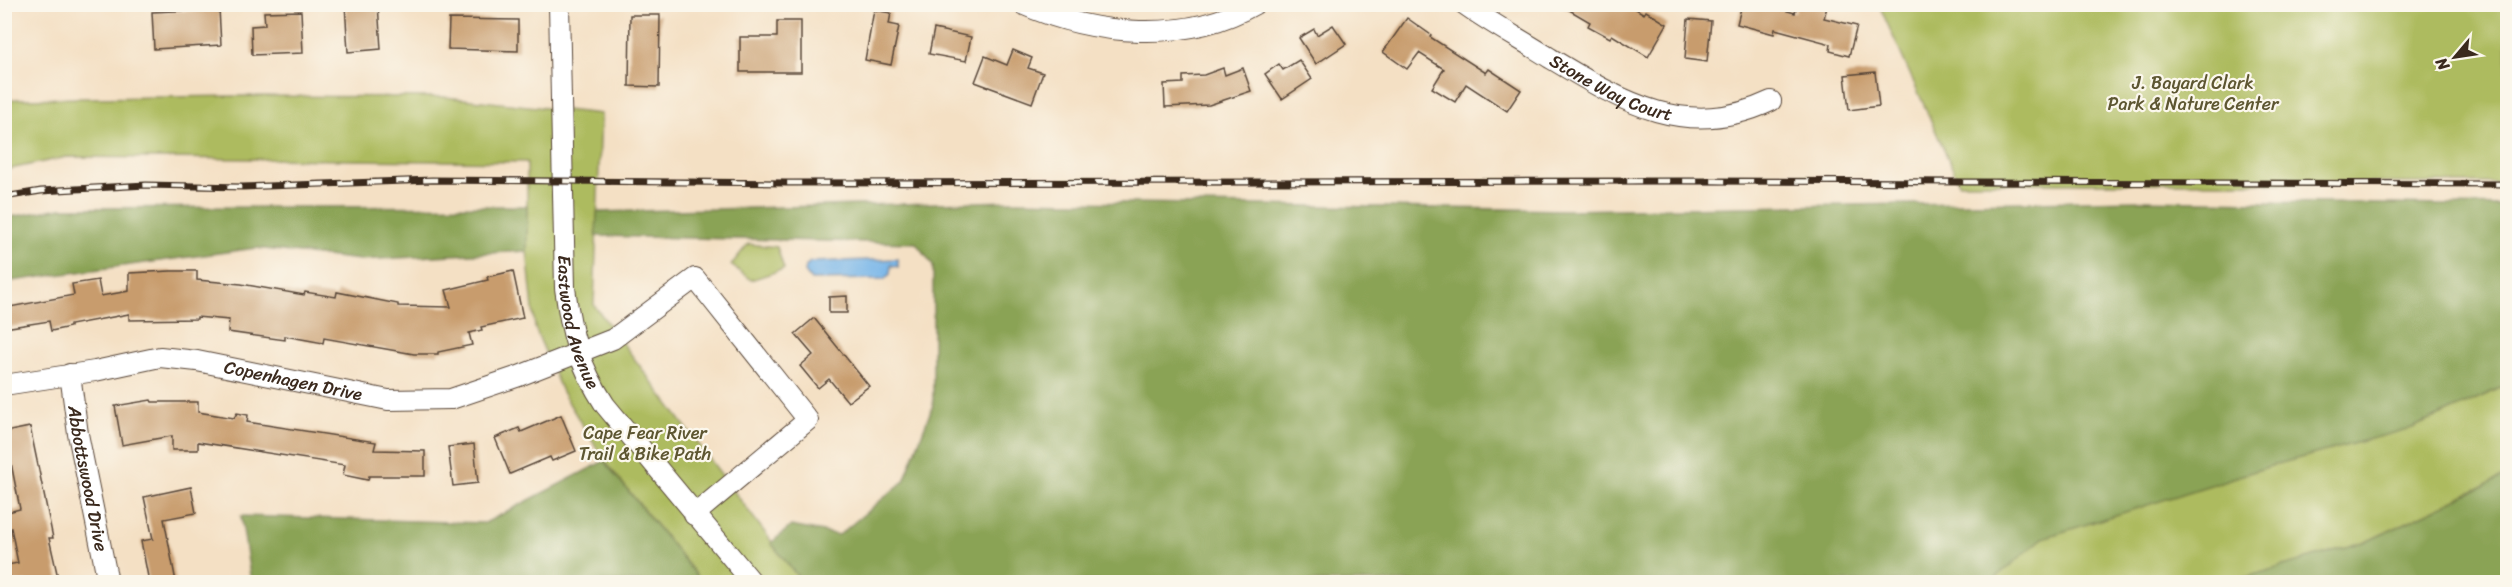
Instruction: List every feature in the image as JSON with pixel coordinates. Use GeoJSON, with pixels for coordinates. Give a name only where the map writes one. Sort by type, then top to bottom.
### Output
{"type":"FeatureCollection","features":[{"type":"Feature","properties":{"kind":"street","name":"Eastwood Avenue"},"geometry":{"type":"LineString","coordinates":[[559,4],[565,288],[570,325],[577,352],[591,384],[604,405],[752,582]]}},
{"type":"Feature","properties":{"kind":"street"},"geometry":{"type":"LineString","coordinates":[[1023,4],[1085,24],[1160,31],[1185,29],[1221,21],[1255,4]]}},
{"type":"Feature","properties":{"kind":"street","name":"Stone Way Court"},"geometry":{"type":"LineString","coordinates":[[1464,4],[1592,84],[1652,112],[1677,117],[1726,116],[1751,110],[1771,101]]}},
{"type":"Feature","properties":{"kind":"street","name":"Copenhagen Drive"},"geometry":{"type":"LineString","coordinates":[[4,385],[160,357],[197,361],[388,400],[451,399],[519,376],[613,339],[695,278],[808,420],[694,515]]}},
{"type":"Feature","properties":{"kind":"street","name":"Abbottswood Drive"},"geometry":{"type":"LineString","coordinates":[[70,374],[78,434],[108,582]]}},
{"type":"Feature","properties":{"kind":"green space","name":"J. Bayard Clark Park & Nature Center"},"geometry":{"type":"Polygon","coordinates":[[[1879,5],[2507,5],[2507,183],[1959,183],[1879,5]]]}},
{"type":"Feature","properties":{"kind":"green space","name":"Cape Fear River Trail & Bike Path"},"geometry":{"type":"Polygon","coordinates":[[[237,96],[445,97],[601,114],[594,305],[802,582],[702,582],[604,460],[562,392],[535,328],[527,251],[527,162],[67,157],[5,170],[4,101],[237,96]]]}},
{"type":"Feature","properties":{"kind":"green space"},"geometry":{"type":"Polygon","coordinates":[[[2141,200],[2507,206],[2507,385],[2412,428],[2274,465],[2043,538],[1990,582],[802,582],[771,543],[791,526],[839,535],[904,481],[933,405],[933,265],[916,243],[596,236],[597,212],[1014,201],[1566,210],[2141,200]]]}},
{"type":"Feature","properties":{"kind":"green space"},"geometry":{"type":"Polygon","coordinates":[[[527,206],[527,251],[360,260],[256,248],[5,282],[5,218],[61,208],[527,206]]]}},
{"type":"Feature","properties":{"kind":"green space"},"geometry":{"type":"Polygon","coordinates":[[[748,244],[777,247],[784,269],[751,280],[731,265],[748,244]]]}},
{"type":"Feature","properties":{"kind":"green space"},"geometry":{"type":"Polygon","coordinates":[[[2507,385],[2507,475],[2370,540],[2331,552],[2333,582],[1835,582],[1886,404],[2412,428],[2507,385]]]}},
{"type":"Feature","properties":{"kind":"green space"},"geometry":{"type":"Polygon","coordinates":[[[604,461],[702,582],[251,582],[241,516],[485,523],[604,461]]]}},
{"type":"Feature","properties":{"kind":"green space"},"geometry":{"type":"Polygon","coordinates":[[[2507,475],[2507,582],[2230,582],[2370,540],[2507,475]]]}},
{"type":"Feature","properties":{"kind":"water"},"geometry":{"type":"Polygon","coordinates":[[[898,259],[898,267],[891,265],[890,274],[885,279],[811,280],[805,272],[810,262],[898,259]]]}},
{"type":"Feature","properties":{"kind":"building"},"geometry":{"type":"Polygon","coordinates":[[[345,4],[378,4],[381,49],[348,52],[345,4]]]}},
{"type":"Feature","properties":{"kind":"building"},"geometry":{"type":"Polygon","coordinates":[[[1559,4],[1628,4],[1644,14],[1646,11],[1667,24],[1648,57],[1612,35],[1610,38],[1588,26],[1590,22],[1559,4]]]}},
{"type":"Feature","properties":{"kind":"building"},"geometry":{"type":"Polygon","coordinates":[[[1742,4],[1762,4],[1795,13],[1797,4],[1816,4],[1827,7],[1824,18],[1857,26],[1849,56],[1830,51],[1831,44],[1775,29],[1774,34],[1737,24],[1742,4]]]}},
{"type":"Feature","properties":{"kind":"building"},"geometry":{"type":"Polygon","coordinates":[[[219,9],[221,45],[154,49],[152,12],[219,9]]]}},
{"type":"Feature","properties":{"kind":"building"},"geometry":{"type":"Polygon","coordinates":[[[874,10],[891,13],[889,24],[899,26],[891,65],[865,60],[874,10]]]}},
{"type":"Feature","properties":{"kind":"building"},"geometry":{"type":"Polygon","coordinates":[[[301,11],[303,53],[252,55],[251,26],[265,25],[264,12],[301,11]]]}},
{"type":"Feature","properties":{"kind":"building"},"geometry":{"type":"Polygon","coordinates":[[[630,15],[660,15],[659,87],[629,86],[630,15]]]}},
{"type":"Feature","properties":{"kind":"building"},"geometry":{"type":"Polygon","coordinates":[[[1407,18],[1431,35],[1430,37],[1486,73],[1489,69],[1521,90],[1507,111],[1466,84],[1455,102],[1432,88],[1444,69],[1419,53],[1407,69],[1383,52],[1407,18]]]}},
{"type":"Feature","properties":{"kind":"building"},"geometry":{"type":"Polygon","coordinates":[[[449,19],[518,20],[518,51],[448,49],[449,19]]]}},
{"type":"Feature","properties":{"kind":"building"},"geometry":{"type":"Polygon","coordinates":[[[1688,19],[1711,21],[1707,62],[1685,59],[1688,19]]]}},
{"type":"Feature","properties":{"kind":"building"},"geometry":{"type":"Polygon","coordinates":[[[777,21],[801,21],[801,72],[740,72],[740,37],[777,37],[777,21]]]}},
{"type":"Feature","properties":{"kind":"building"},"geometry":{"type":"Polygon","coordinates":[[[1333,25],[1346,44],[1316,64],[1299,38],[1314,29],[1317,35],[1333,25]]]}},
{"type":"Feature","properties":{"kind":"building"},"geometry":{"type":"Polygon","coordinates":[[[934,29],[971,37],[966,61],[929,54],[934,29]]]}},
{"type":"Feature","properties":{"kind":"building"},"geometry":{"type":"Polygon","coordinates":[[[1013,50],[1032,58],[1028,68],[1043,73],[1032,103],[975,82],[985,56],[1007,65],[1013,50]]]}},
{"type":"Feature","properties":{"kind":"building"},"geometry":{"type":"Polygon","coordinates":[[[1299,60],[1312,79],[1282,99],[1265,74],[1279,64],[1283,70],[1299,60]]]}},
{"type":"Feature","properties":{"kind":"building"},"geometry":{"type":"Polygon","coordinates":[[[1223,68],[1225,75],[1243,68],[1251,91],[1209,105],[1165,107],[1164,84],[1183,83],[1183,76],[1204,75],[1223,68]]]}},
{"type":"Feature","properties":{"kind":"building"},"geometry":{"type":"Polygon","coordinates":[[[1875,72],[1879,106],[1849,110],[1845,75],[1875,72]]]}},
{"type":"Feature","properties":{"kind":"building"},"geometry":{"type":"Polygon","coordinates":[[[197,271],[197,280],[241,284],[304,295],[305,292],[336,297],[337,292],[398,304],[398,306],[451,307],[446,290],[488,280],[487,277],[513,271],[523,318],[481,327],[482,330],[469,333],[472,345],[438,352],[438,354],[414,354],[324,338],[323,343],[285,336],[285,340],[228,332],[229,320],[197,317],[197,319],[129,320],[129,314],[70,325],[70,327],[51,331],[49,321],[4,328],[4,308],[74,295],[72,284],[98,280],[101,296],[129,291],[129,273],[197,271]]]}},
{"type":"Feature","properties":{"kind":"building"},"geometry":{"type":"Polygon","coordinates":[[[847,296],[847,313],[829,313],[829,297],[847,296]]]}},
{"type":"Feature","properties":{"kind":"building"},"geometry":{"type":"Polygon","coordinates":[[[814,318],[869,386],[848,402],[829,379],[818,388],[800,366],[813,355],[795,334],[814,318]]]}},
{"type":"Feature","properties":{"kind":"building"},"geometry":{"type":"Polygon","coordinates":[[[151,400],[152,402],[198,402],[198,412],[234,418],[237,413],[248,415],[247,422],[376,442],[374,450],[425,451],[425,476],[369,476],[368,480],[343,475],[345,465],[198,442],[198,450],[172,450],[172,436],[122,445],[115,406],[151,400]]]}},
{"type":"Feature","properties":{"kind":"building"},"geometry":{"type":"Polygon","coordinates":[[[561,415],[576,451],[552,461],[550,457],[510,474],[495,438],[519,428],[521,432],[561,415]]]}},
{"type":"Feature","properties":{"kind":"building"},"geometry":{"type":"Polygon","coordinates":[[[30,427],[53,538],[49,538],[59,582],[11,582],[7,565],[18,563],[11,528],[4,530],[4,513],[20,509],[5,432],[30,427]]]}},
{"type":"Feature","properties":{"kind":"building"},"geometry":{"type":"Polygon","coordinates":[[[474,444],[478,483],[453,486],[448,447],[474,444]]]}},
{"type":"Feature","properties":{"kind":"building"},"geometry":{"type":"Polygon","coordinates":[[[191,487],[196,513],[164,519],[176,582],[149,582],[141,541],[153,539],[144,497],[191,487]]]}},
{"type":"Feature","properties":{"kind":"railway"},"geometry":{"type":"LineString","coordinates":[[4,197],[41,191],[146,185],[243,187],[432,180],[787,183],[1685,181],[2508,184]]}}]}
